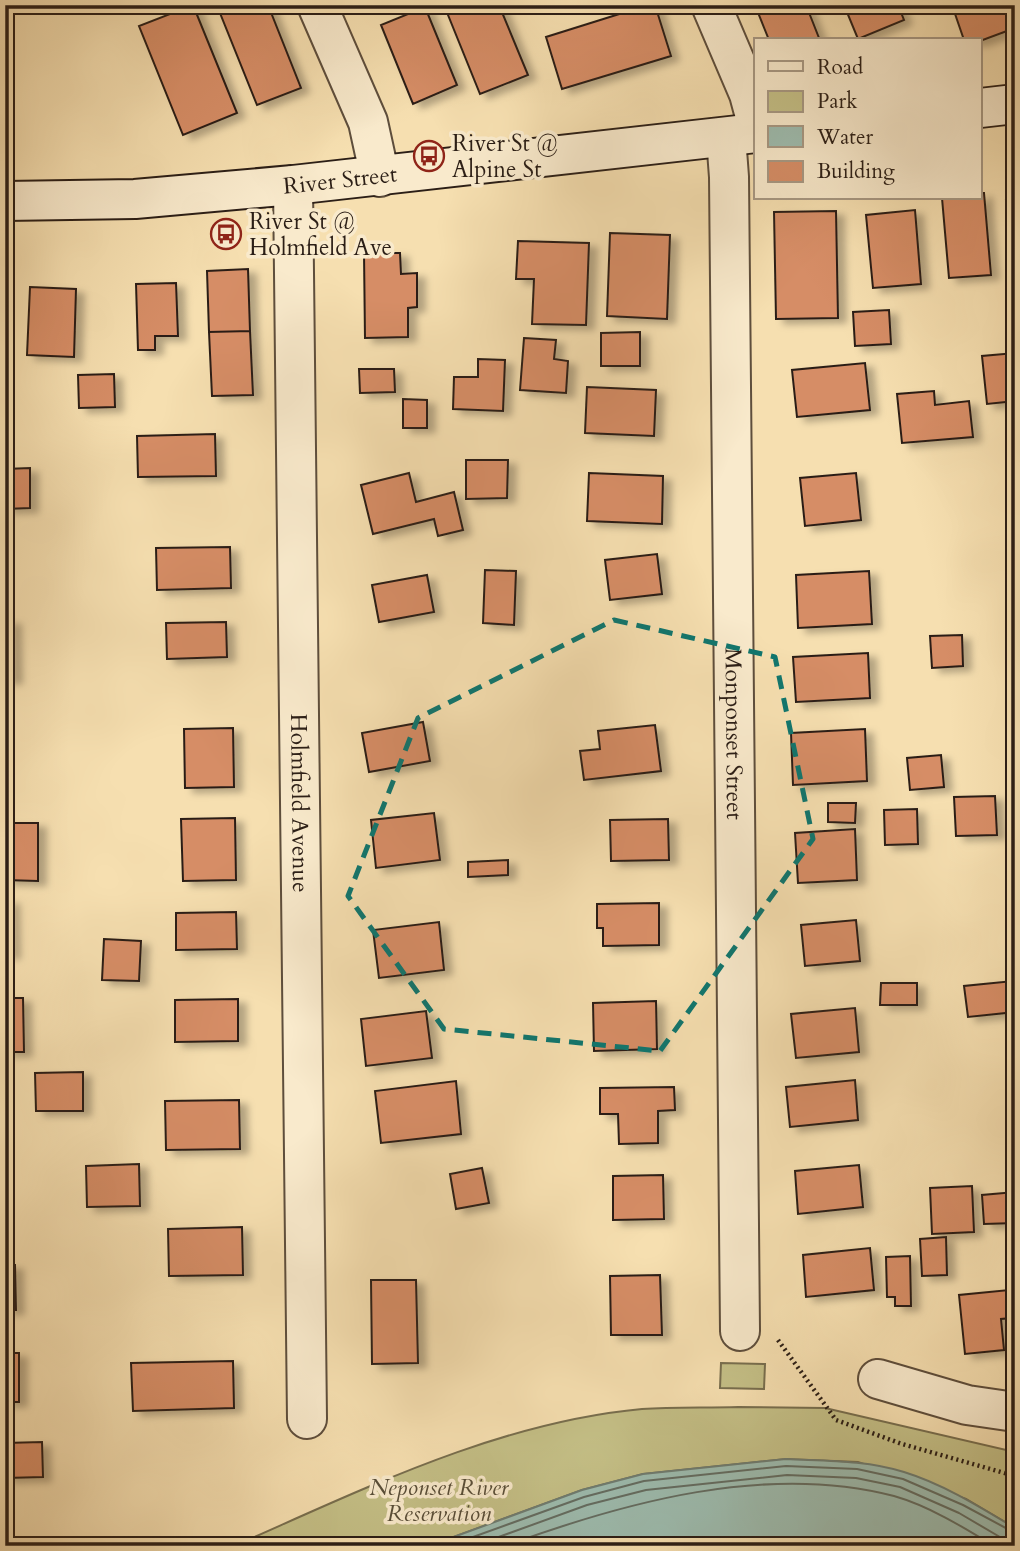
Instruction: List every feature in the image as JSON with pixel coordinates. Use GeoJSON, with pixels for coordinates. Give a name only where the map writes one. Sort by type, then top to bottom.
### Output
{"type":"FeatureCollection","features":[{"type":"Feature","properties":{"kind":"street"},"geometry":{"type":"LineString","coordinates":[[317,5],[368,122],[380,177]]}},
{"type":"Feature","properties":{"kind":"street","name":"Monponset Street"},"geometry":{"type":"LineString","coordinates":[[711,5],[749,94],[746,130],[730,190],[740,1331]]}},
{"type":"Feature","properties":{"kind":"street"},"geometry":{"type":"LineString","coordinates":[[982,108],[1015,104]]}},
{"type":"Feature","properties":{"kind":"street","name":"River Street"},"geometry":{"type":"LineString","coordinates":[[5,201],[135,199],[380,177],[746,130]]}},
{"type":"Feature","properties":{"kind":"street","name":"Holmfield Avenue"},"geometry":{"type":"LineString","coordinates":[[293,185],[307,1419]]}},
{"type":"Feature","properties":{"kind":"street"},"geometry":{"type":"LineString","coordinates":[[878,1379],[967,1405],[1015,1412]]}},
{"type":"Feature","properties":{"kind":"highlighted area"},"geometry":{"type":"Polygon","coordinates":[[[614,620],[775,657],[813,839],[660,1051],[444,1029],[348,896],[418,718],[614,620]]]}},
{"type":"Feature","properties":{"kind":"green space"},"geometry":{"type":"Polygon","coordinates":[[[721,1363],[765,1364],[764,1389],[720,1388],[721,1363]]]}},
{"type":"Feature","properties":{"kind":"green space","name":"Neponset River Reservation"},"geometry":{"type":"Polygon","coordinates":[[[825,1408],[1015,1452],[1015,1528],[966,1499],[858,1462],[786,1459],[643,1474],[582,1490],[429,1546],[234,1546],[433,1461],[536,1428],[589,1416],[642,1409],[825,1408]]]}},
{"type":"Feature","properties":{"kind":"water"},"geometry":{"type":"Polygon","coordinates":[[[786,1459],[861,1463],[919,1477],[1015,1528],[1015,1546],[429,1546],[582,1490],[643,1474],[786,1459]]]}},
{"type":"Feature","properties":{"kind":"building"},"geometry":{"type":"Polygon","coordinates":[[[193,5],[237,113],[183,135],[139,26],[193,5]]]}},
{"type":"Feature","properties":{"kind":"building"},"geometry":{"type":"Polygon","coordinates":[[[240,5],[268,5],[301,88],[257,105],[220,13],[240,5]]]}},
{"type":"Feature","properties":{"kind":"building"},"geometry":{"type":"Polygon","coordinates":[[[444,5],[499,5],[528,75],[480,94],[444,5]]]}},
{"type":"Feature","properties":{"kind":"building"},"geometry":{"type":"Polygon","coordinates":[[[655,5],[671,56],[562,89],[546,37],[655,5]]]}},
{"type":"Feature","properties":{"kind":"building"},"geometry":{"type":"Polygon","coordinates":[[[755,5],[806,5],[819,38],[768,38],[755,5]]]}},
{"type":"Feature","properties":{"kind":"building"},"geometry":{"type":"Polygon","coordinates":[[[844,5],[898,5],[904,20],[858,38],[844,5]]]}},
{"type":"Feature","properties":{"kind":"building"},"geometry":{"type":"Polygon","coordinates":[[[952,5],[1015,5],[1015,28],[982,40],[982,38],[963,38],[952,5]]]}},
{"type":"Feature","properties":{"kind":"building"},"geometry":{"type":"Polygon","coordinates":[[[425,7],[457,85],[413,104],[381,25],[425,7]]]}},
{"type":"Feature","properties":{"kind":"building"},"geometry":{"type":"Polygon","coordinates":[[[984,193],[991,275],[949,278],[942,200],[982,200],[984,193]]]}},
{"type":"Feature","properties":{"kind":"building"},"geometry":{"type":"Polygon","coordinates":[[[1015,199],[1015,278],[1014,278],[1006,200],[1015,199]]]}},
{"type":"Feature","properties":{"kind":"building"},"geometry":{"type":"Polygon","coordinates":[[[915,210],[921,284],[873,288],[866,215],[915,210]]]}},
{"type":"Feature","properties":{"kind":"building"},"geometry":{"type":"Polygon","coordinates":[[[836,211],[838,318],[776,319],[774,212],[836,211]]]}},
{"type":"Feature","properties":{"kind":"building"},"geometry":{"type":"Polygon","coordinates":[[[610,233],[670,235],[667,319],[607,316],[610,233]]]}},
{"type":"Feature","properties":{"kind":"building"},"geometry":{"type":"Polygon","coordinates":[[[518,241],[589,243],[586,325],[532,324],[534,279],[516,279],[518,241]]]}},
{"type":"Feature","properties":{"kind":"building"},"geometry":{"type":"Polygon","coordinates":[[[364,253],[400,253],[401,274],[417,273],[417,307],[408,308],[408,337],[365,338],[364,253]]]}},
{"type":"Feature","properties":{"kind":"building"},"geometry":{"type":"Polygon","coordinates":[[[248,269],[250,331],[209,332],[207,271],[248,269]]]}},
{"type":"Feature","properties":{"kind":"building"},"geometry":{"type":"Polygon","coordinates":[[[176,283],[178,336],[155,336],[155,350],[138,350],[136,284],[176,283]]]}},
{"type":"Feature","properties":{"kind":"building"},"geometry":{"type":"Polygon","coordinates":[[[30,287],[76,289],[74,357],[27,355],[30,287]]]}},
{"type":"Feature","properties":{"kind":"building"},"geometry":{"type":"Polygon","coordinates":[[[889,310],[891,344],[855,346],[853,312],[889,310]]]}},
{"type":"Feature","properties":{"kind":"building"},"geometry":{"type":"Polygon","coordinates":[[[250,331],[253,395],[212,396],[209,332],[250,331]]]}},
{"type":"Feature","properties":{"kind":"building"},"geometry":{"type":"Polygon","coordinates":[[[640,332],[640,366],[601,366],[601,333],[640,332]]]}},
{"type":"Feature","properties":{"kind":"building"},"geometry":{"type":"Polygon","coordinates":[[[524,338],[556,340],[554,359],[568,361],[566,393],[520,390],[524,338]]]}},
{"type":"Feature","properties":{"kind":"building"},"geometry":{"type":"Polygon","coordinates":[[[1015,353],[1015,401],[987,404],[982,356],[1015,353]]]}},
{"type":"Feature","properties":{"kind":"building"},"geometry":{"type":"Polygon","coordinates":[[[478,359],[505,360],[503,411],[453,409],[454,377],[478,377],[478,359]]]}},
{"type":"Feature","properties":{"kind":"building"},"geometry":{"type":"Polygon","coordinates":[[[865,363],[870,410],[797,417],[792,370],[865,363]]]}},
{"type":"Feature","properties":{"kind":"building"},"geometry":{"type":"Polygon","coordinates":[[[359,369],[394,369],[395,392],[360,393],[359,369]]]}},
{"type":"Feature","properties":{"kind":"building"},"geometry":{"type":"Polygon","coordinates":[[[114,374],[115,407],[79,408],[78,375],[114,374]]]}},
{"type":"Feature","properties":{"kind":"building"},"geometry":{"type":"Polygon","coordinates":[[[587,387],[656,390],[654,436],[585,433],[587,387]]]}},
{"type":"Feature","properties":{"kind":"building"},"geometry":{"type":"Polygon","coordinates":[[[934,391],[935,405],[969,401],[973,437],[902,443],[897,394],[934,391]]]}},
{"type":"Feature","properties":{"kind":"building"},"geometry":{"type":"Polygon","coordinates":[[[403,399],[427,400],[427,428],[403,428],[403,399]]]}},
{"type":"Feature","properties":{"kind":"building"},"geometry":{"type":"Polygon","coordinates":[[[215,434],[216,476],[138,477],[137,436],[215,434]]]}},
{"type":"Feature","properties":{"kind":"building"},"geometry":{"type":"Polygon","coordinates":[[[466,460],[508,460],[507,498],[466,499],[466,460]]]}},
{"type":"Feature","properties":{"kind":"building"},"geometry":{"type":"Polygon","coordinates":[[[30,468],[30,508],[5,509],[5,469],[30,468]]]}},
{"type":"Feature","properties":{"kind":"building"},"geometry":{"type":"Polygon","coordinates":[[[409,473],[416,502],[454,492],[463,530],[438,536],[434,519],[373,534],[361,485],[409,473]]]}},
{"type":"Feature","properties":{"kind":"building"},"geometry":{"type":"Polygon","coordinates":[[[589,473],[663,476],[662,524],[587,521],[589,473]]]}},
{"type":"Feature","properties":{"kind":"building"},"geometry":{"type":"Polygon","coordinates":[[[856,473],[861,520],[805,526],[800,478],[856,473]]]}},
{"type":"Feature","properties":{"kind":"building"},"geometry":{"type":"Polygon","coordinates":[[[230,547],[231,588],[157,590],[156,548],[230,547]]]}},
{"type":"Feature","properties":{"kind":"building"},"geometry":{"type":"Polygon","coordinates":[[[657,554],[662,594],[610,600],[605,560],[657,554]]]}},
{"type":"Feature","properties":{"kind":"building"},"geometry":{"type":"Polygon","coordinates":[[[485,570],[516,571],[514,625],[483,623],[485,570]]]}},
{"type":"Feature","properties":{"kind":"building"},"geometry":{"type":"Polygon","coordinates":[[[869,571],[872,624],[798,628],[796,575],[869,571]]]}},
{"type":"Feature","properties":{"kind":"building"},"geometry":{"type":"Polygon","coordinates":[[[427,575],[434,612],[379,622],[372,585],[427,575]]]}},
{"type":"Feature","properties":{"kind":"building"},"geometry":{"type":"Polygon","coordinates":[[[5,620],[13,620],[14,679],[5,679],[5,620]]]}},
{"type":"Feature","properties":{"kind":"building"},"geometry":{"type":"Polygon","coordinates":[[[226,622],[227,657],[167,659],[166,623],[226,622]]]}},
{"type":"Feature","properties":{"kind":"building"},"geometry":{"type":"Polygon","coordinates":[[[962,635],[963,666],[932,668],[930,636],[962,635]]]}},
{"type":"Feature","properties":{"kind":"building"},"geometry":{"type":"Polygon","coordinates":[[[868,653],[870,698],[796,702],[793,657],[868,653]]]}},
{"type":"Feature","properties":{"kind":"building"},"geometry":{"type":"Polygon","coordinates":[[[423,722],[430,761],[369,772],[362,733],[423,722]]]}},
{"type":"Feature","properties":{"kind":"building"},"geometry":{"type":"Polygon","coordinates":[[[655,725],[661,771],[584,780],[580,751],[600,749],[598,731],[655,725]]]}},
{"type":"Feature","properties":{"kind":"building"},"geometry":{"type":"Polygon","coordinates":[[[233,728],[234,787],[185,788],[184,729],[233,728]]]}},
{"type":"Feature","properties":{"kind":"building"},"geometry":{"type":"Polygon","coordinates":[[[865,729],[867,781],[793,785],[791,733],[865,729]]]}},
{"type":"Feature","properties":{"kind":"building"},"geometry":{"type":"Polygon","coordinates":[[[941,755],[944,787],[910,790],[907,758],[941,755]]]}},
{"type":"Feature","properties":{"kind":"building"},"geometry":{"type":"Polygon","coordinates":[[[995,796],[997,835],[956,836],[954,797],[995,796]]]}},
{"type":"Feature","properties":{"kind":"building"},"geometry":{"type":"Polygon","coordinates":[[[828,803],[856,803],[855,823],[828,822],[828,803]]]}},
{"type":"Feature","properties":{"kind":"building"},"geometry":{"type":"Polygon","coordinates":[[[917,809],[918,844],[885,845],[884,810],[917,809]]]}},
{"type":"Feature","properties":{"kind":"building"},"geometry":{"type":"Polygon","coordinates":[[[434,813],[440,860],[376,868],[371,820],[434,813]]]}},
{"type":"Feature","properties":{"kind":"building"},"geometry":{"type":"Polygon","coordinates":[[[235,818],[236,880],[183,881],[181,819],[235,818]]]}},
{"type":"Feature","properties":{"kind":"building"},"geometry":{"type":"Polygon","coordinates":[[[668,819],[669,860],[611,861],[610,820],[668,819]]]}},
{"type":"Feature","properties":{"kind":"building"},"geometry":{"type":"Polygon","coordinates":[[[5,823],[38,823],[38,881],[5,880],[5,823]]]}},
{"type":"Feature","properties":{"kind":"building"},"geometry":{"type":"Polygon","coordinates":[[[855,829],[857,880],[798,883],[795,833],[855,829]]]}},
{"type":"Feature","properties":{"kind":"building"},"geometry":{"type":"Polygon","coordinates":[[[508,860],[508,875],[468,877],[468,862],[508,860]]]}},
{"type":"Feature","properties":{"kind":"building"},"geometry":{"type":"Polygon","coordinates":[[[5,900],[11,900],[12,954],[5,954],[5,900]]]}},
{"type":"Feature","properties":{"kind":"building"},"geometry":{"type":"Polygon","coordinates":[[[659,903],[659,945],[603,946],[603,928],[597,928],[597,904],[659,903]]]}},
{"type":"Feature","properties":{"kind":"building"},"geometry":{"type":"Polygon","coordinates":[[[236,912],[237,949],[176,950],[176,913],[236,912]]]}},
{"type":"Feature","properties":{"kind":"building"},"geometry":{"type":"Polygon","coordinates":[[[856,920],[860,961],[805,966],[801,925],[856,920]]]}},
{"type":"Feature","properties":{"kind":"building"},"geometry":{"type":"Polygon","coordinates":[[[439,922],[444,970],[379,978],[373,930],[439,922]]]}},
{"type":"Feature","properties":{"kind":"building"},"geometry":{"type":"Polygon","coordinates":[[[104,939],[141,941],[139,981],[102,980],[104,939]]]}},
{"type":"Feature","properties":{"kind":"building"},"geometry":{"type":"Polygon","coordinates":[[[1013,981],[1015,1012],[968,1017],[964,986],[1013,981]]]}},
{"type":"Feature","properties":{"kind":"building"},"geometry":{"type":"Polygon","coordinates":[[[881,983],[917,983],[917,1005],[880,1005],[881,983]]]}},
{"type":"Feature","properties":{"kind":"building"},"geometry":{"type":"Polygon","coordinates":[[[5,998],[23,998],[24,1052],[5,1052],[5,998]]]}},
{"type":"Feature","properties":{"kind":"building"},"geometry":{"type":"Polygon","coordinates":[[[238,999],[238,1041],[175,1042],[175,1000],[238,999]]]}},
{"type":"Feature","properties":{"kind":"building"},"geometry":{"type":"Polygon","coordinates":[[[656,1001],[657,1049],[594,1051],[593,1003],[656,1001]]]}},
{"type":"Feature","properties":{"kind":"building"},"geometry":{"type":"Polygon","coordinates":[[[855,1008],[859,1052],[796,1058],[791,1014],[855,1008]]]}},
{"type":"Feature","properties":{"kind":"building"},"geometry":{"type":"Polygon","coordinates":[[[426,1011],[432,1058],[366,1066],[361,1019],[426,1011]]]}},
{"type":"Feature","properties":{"kind":"building"},"geometry":{"type":"Polygon","coordinates":[[[83,1072],[83,1111],[36,1111],[35,1073],[83,1072]]]}},
{"type":"Feature","properties":{"kind":"building"},"geometry":{"type":"Polygon","coordinates":[[[855,1080],[858,1120],[790,1127],[786,1087],[855,1080]]]}},
{"type":"Feature","properties":{"kind":"building"},"geometry":{"type":"Polygon","coordinates":[[[456,1081],[461,1134],[381,1143],[375,1091],[456,1081]]]}},
{"type":"Feature","properties":{"kind":"building"},"geometry":{"type":"Polygon","coordinates":[[[674,1087],[675,1110],[658,1111],[658,1143],[619,1144],[618,1114],[600,1114],[600,1088],[674,1087]]]}},
{"type":"Feature","properties":{"kind":"building"},"geometry":{"type":"Polygon","coordinates":[[[239,1100],[240,1149],[166,1150],[165,1101],[239,1100]]]}},
{"type":"Feature","properties":{"kind":"building"},"geometry":{"type":"Polygon","coordinates":[[[139,1164],[140,1206],[87,1207],[86,1166],[139,1164]]]}},
{"type":"Feature","properties":{"kind":"building"},"geometry":{"type":"Polygon","coordinates":[[[859,1165],[863,1207],[798,1214],[795,1171],[859,1165]]]}},
{"type":"Feature","properties":{"kind":"building"},"geometry":{"type":"Polygon","coordinates":[[[482,1168],[489,1203],[456,1209],[450,1174],[482,1168]]]}},
{"type":"Feature","properties":{"kind":"building"},"geometry":{"type":"Polygon","coordinates":[[[663,1175],[664,1219],[613,1220],[613,1176],[663,1175]]]}},
{"type":"Feature","properties":{"kind":"building"},"geometry":{"type":"Polygon","coordinates":[[[972,1186],[974,1232],[932,1234],[930,1188],[972,1186]]]}},
{"type":"Feature","properties":{"kind":"building"},"geometry":{"type":"Polygon","coordinates":[[[1015,1192],[1015,1223],[984,1224],[982,1195],[1015,1192]]]}},
{"type":"Feature","properties":{"kind":"building"},"geometry":{"type":"Polygon","coordinates":[[[242,1227],[243,1275],[169,1276],[168,1229],[242,1227]]]}},
{"type":"Feature","properties":{"kind":"building"},"geometry":{"type":"Polygon","coordinates":[[[946,1237],[947,1275],[922,1276],[920,1239],[946,1237]]]}},
{"type":"Feature","properties":{"kind":"building"},"geometry":{"type":"Polygon","coordinates":[[[870,1248],[874,1290],[806,1297],[803,1255],[870,1248]]]}},
{"type":"Feature","properties":{"kind":"building"},"geometry":{"type":"Polygon","coordinates":[[[910,1256],[911,1306],[895,1306],[895,1297],[887,1297],[886,1257],[910,1256]]]}},
{"type":"Feature","properties":{"kind":"building"},"geometry":{"type":"Polygon","coordinates":[[[5,1265],[15,1265],[16,1310],[5,1310],[5,1265]]]}},
{"type":"Feature","properties":{"kind":"building"},"geometry":{"type":"Polygon","coordinates":[[[660,1275],[662,1335],[611,1335],[610,1276],[660,1275]]]}},
{"type":"Feature","properties":{"kind":"building"},"geometry":{"type":"Polygon","coordinates":[[[371,1280],[416,1280],[418,1363],[372,1364],[371,1280]]]}},
{"type":"Feature","properties":{"kind":"building"},"geometry":{"type":"Polygon","coordinates":[[[1009,1290],[1012,1318],[1001,1319],[1004,1350],[965,1354],[959,1295],[1009,1290]]]}},
{"type":"Feature","properties":{"kind":"building"},"geometry":{"type":"Polygon","coordinates":[[[5,1353],[19,1353],[19,1402],[5,1402],[5,1353]]]}},
{"type":"Feature","properties":{"kind":"building"},"geometry":{"type":"Polygon","coordinates":[[[233,1361],[234,1408],[133,1411],[131,1363],[233,1361]]]}},
{"type":"Feature","properties":{"kind":"building"},"geometry":{"type":"Polygon","coordinates":[[[42,1442],[43,1477],[5,1478],[5,1443],[42,1442]]]}},
{"type":"Feature","properties":{"kind":"place","name":"River St @ Alpine St"},"geometry":{"type":"Point","coordinates":[429,156]}},
{"type":"Feature","properties":{"kind":"place","name":"River St @ Holmfield Ave"},"geometry":{"type":"Point","coordinates":[226,234]}}]}
